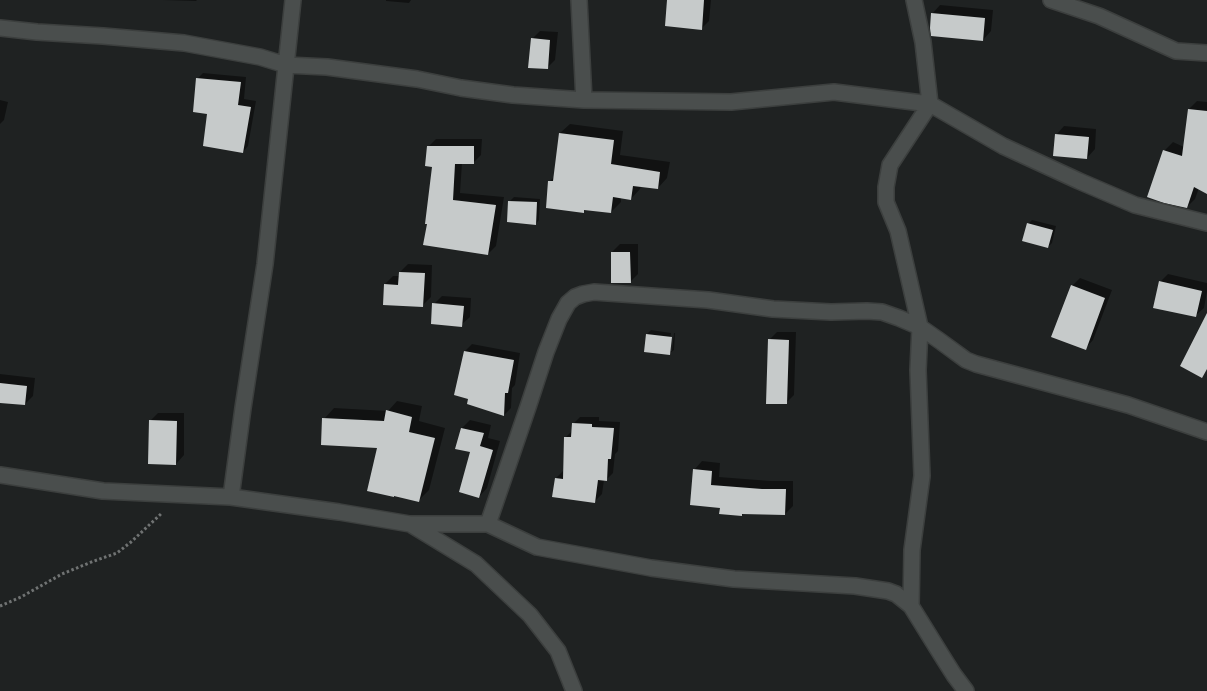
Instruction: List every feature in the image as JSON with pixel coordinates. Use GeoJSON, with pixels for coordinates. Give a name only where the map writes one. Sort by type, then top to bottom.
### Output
{"type":"FeatureCollection","features":[{"type":"Feature","properties":{"kind":"street"},"geometry":{"type":"LineString","coordinates":[[231,497],[265,264],[293,0]]}},
{"type":"Feature","properties":{"kind":"street"},"geometry":{"type":"LineString","coordinates":[[580,0],[584,100]]}},
{"type":"Feature","properties":{"kind":"street"},"geometry":{"type":"LineString","coordinates":[[911,606],[912,550],[922,476],[918,370],[920,327],[898,231],[886,202],[886,187],[890,166],[930,104],[923,42],[914,0]]}},
{"type":"Feature","properties":{"kind":"street"},"geometry":{"type":"LineString","coordinates":[[1051,0],[1099,16],[1176,51],[1207,53]]}},
{"type":"Feature","properties":{"kind":"street"},"geometry":{"type":"LineString","coordinates":[[0,28],[184,43],[260,56],[286,65],[327,67],[416,79],[460,88],[584,100],[731,102],[834,92],[930,104],[1003,146],[1079,181],[1135,205],[1207,223]]}},
{"type":"Feature","properties":{"kind":"street"},"geometry":{"type":"LineString","coordinates":[[488,524],[559,318],[568,303],[575,297],[594,292],[708,300],[773,309],[882,312],[920,327],[971,362],[1128,405],[1207,432]]}},
{"type":"Feature","properties":{"kind":"street"},"geometry":{"type":"LineString","coordinates":[[0,475],[103,491],[231,497],[410,524],[488,524],[537,547],[651,568],[734,579],[877,588],[896,594],[911,606],[966,691]]}},
{"type":"Feature","properties":{"kind":"street"},"geometry":{"type":"LineString","coordinates":[[410,524],[476,564],[530,615],[558,651],[574,691]]}},
{"type":"Feature","properties":{"kind":"path"},"geometry":{"type":"LineString","coordinates":[[0,606],[62,574],[117,553],[182,494]]}},
{"type":"Feature","properties":{"kind":"building"},"geometry":{"type":"Polygon","coordinates":[[[667,0],[704,0],[702,30],[665,26],[667,0]]]}},
{"type":"Feature","properties":{"kind":"building"},"geometry":{"type":"Polygon","coordinates":[[[931,13],[985,18],[983,41],[931,36],[931,13]]]}},
{"type":"Feature","properties":{"kind":"building"},"geometry":{"type":"Polygon","coordinates":[[[531,38],[550,40],[548,69],[528,68],[531,38]]]}},
{"type":"Feature","properties":{"kind":"building"},"geometry":{"type":"Polygon","coordinates":[[[196,78],[241,82],[238,105],[251,107],[243,153],[203,146],[207,114],[193,112],[196,78]]]}},
{"type":"Feature","properties":{"kind":"building"},"geometry":{"type":"Polygon","coordinates":[[[1188,109],[1207,111],[1207,194],[1194,187],[1187,208],[1147,197],[1163,150],[1182,156],[1188,109]]]}},
{"type":"Feature","properties":{"kind":"building"},"geometry":{"type":"Polygon","coordinates":[[[559,133],[614,140],[611,164],[660,172],[658,189],[633,186],[631,200],[613,197],[611,213],[584,210],[584,213],[546,208],[548,181],[553,181],[559,133]]]}},
{"type":"Feature","properties":{"kind":"building"},"geometry":{"type":"Polygon","coordinates":[[[1055,134],[1089,137],[1087,159],[1053,156],[1055,134]]]}},
{"type":"Feature","properties":{"kind":"building"},"geometry":{"type":"Polygon","coordinates":[[[427,146],[474,146],[474,164],[455,164],[453,200],[496,205],[488,255],[423,245],[427,224],[425,224],[432,167],[425,166],[427,146]]]}},
{"type":"Feature","properties":{"kind":"building"},"geometry":{"type":"Polygon","coordinates":[[[508,201],[537,202],[536,225],[507,222],[508,201]]]}},
{"type":"Feature","properties":{"kind":"building"},"geometry":{"type":"Polygon","coordinates":[[[1027,223],[1053,230],[1048,248],[1022,241],[1027,223]]]}},
{"type":"Feature","properties":{"kind":"building"},"geometry":{"type":"Polygon","coordinates":[[[611,252],[630,252],[631,283],[611,283],[611,252]]]}},
{"type":"Feature","properties":{"kind":"building"},"geometry":{"type":"Polygon","coordinates":[[[399,272],[425,273],[423,307],[383,305],[384,284],[398,285],[399,272]]]}},
{"type":"Feature","properties":{"kind":"building"},"geometry":{"type":"Polygon","coordinates":[[[1159,281],[1202,291],[1196,317],[1153,308],[1159,281]]]}},
{"type":"Feature","properties":{"kind":"building"},"geometry":{"type":"Polygon","coordinates":[[[1071,285],[1105,298],[1086,350],[1051,337],[1071,285]]]}},
{"type":"Feature","properties":{"kind":"building"},"geometry":{"type":"Polygon","coordinates":[[[432,303],[464,306],[462,327],[431,324],[432,303]]]}},
{"type":"Feature","properties":{"kind":"building"},"geometry":{"type":"Polygon","coordinates":[[[1207,313],[1207,369],[1202,378],[1180,366],[1207,313]]]}},
{"type":"Feature","properties":{"kind":"building"},"geometry":{"type":"Polygon","coordinates":[[[646,334],[672,337],[670,355],[644,352],[646,334]]]}},
{"type":"Feature","properties":{"kind":"building"},"geometry":{"type":"Polygon","coordinates":[[[768,339],[789,340],[787,404],[766,404],[768,339]]]}},
{"type":"Feature","properties":{"kind":"building"},"geometry":{"type":"Polygon","coordinates":[[[464,351],[514,360],[508,393],[505,393],[504,416],[467,404],[468,399],[454,395],[464,351]]]}},
{"type":"Feature","properties":{"kind":"building"},"geometry":{"type":"Polygon","coordinates":[[[0,383],[27,386],[25,405],[0,403],[0,383]]]}},
{"type":"Feature","properties":{"kind":"building"},"geometry":{"type":"Polygon","coordinates":[[[386,410],[412,417],[409,432],[435,438],[419,502],[367,491],[377,448],[321,445],[322,418],[384,421],[386,410]]]}},
{"type":"Feature","properties":{"kind":"building"},"geometry":{"type":"Polygon","coordinates":[[[149,420],[177,421],[176,465],[148,464],[149,420]]]}},
{"type":"Feature","properties":{"kind":"building"},"geometry":{"type":"Polygon","coordinates":[[[572,423],[592,424],[592,427],[614,428],[611,459],[608,459],[607,481],[598,480],[595,503],[552,497],[555,478],[563,479],[564,437],[571,437],[572,423]]]}},
{"type":"Feature","properties":{"kind":"building"},"geometry":{"type":"Polygon","coordinates":[[[461,428],[484,433],[480,446],[493,450],[479,498],[459,492],[470,452],[455,449],[461,428]]]}},
{"type":"Feature","properties":{"kind":"building"},"geometry":{"type":"Polygon","coordinates":[[[693,469],[712,471],[711,485],[786,489],[785,515],[742,514],[742,516],[719,514],[720,508],[690,505],[693,469]]]}}]}
